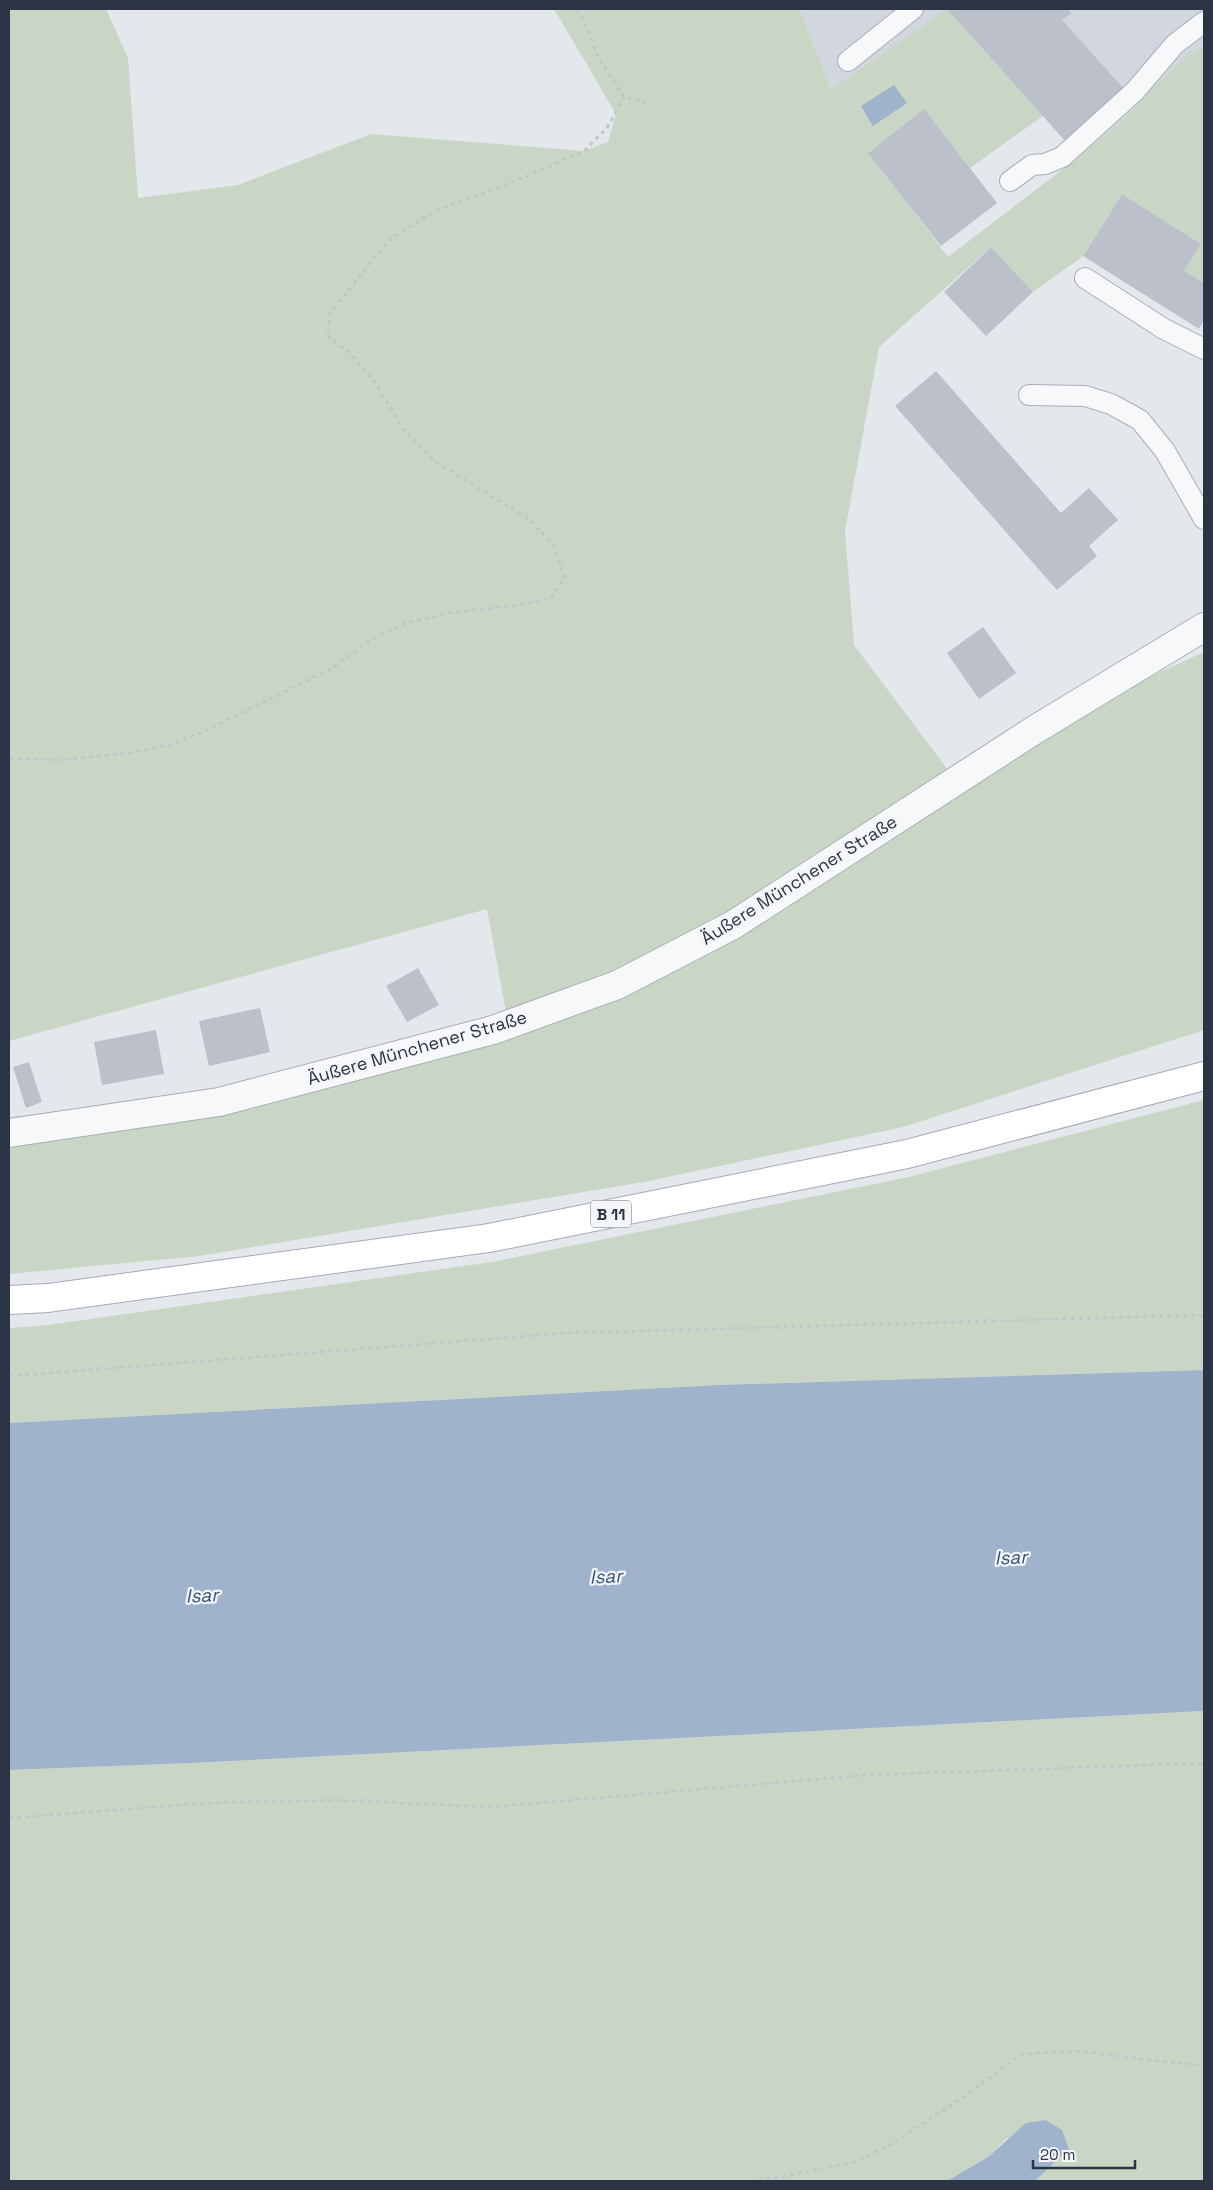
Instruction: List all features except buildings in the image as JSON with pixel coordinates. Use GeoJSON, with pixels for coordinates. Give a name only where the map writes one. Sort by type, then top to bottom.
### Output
{"type":"FeatureCollection","features":[{"type":"Feature","properties":{"kind":"main road","name":"B 11"},"geometry":{"type":"LineString","coordinates":[[9,1300],[48,1298],[489,1238],[907,1154],[1204,1076]]}},
{"type":"Feature","properties":{"kind":"street","name":"Äußere Münchener Straße"},"geometry":{"type":"LineString","coordinates":[[9,1133],[220,1102],[493,1030],[617,985],[733,925],[1036,729],[1204,627]]}},
{"type":"Feature","properties":{"kind":"lane"},"geometry":{"type":"LineString","coordinates":[[848,61],[913,9]]}},
{"type":"Feature","properties":{"kind":"lane"},"geometry":{"type":"LineString","coordinates":[[1010,181],[1032,165],[1045,164],[1062,157],[1136,91],[1174,44],[1204,22]]}},
{"type":"Feature","properties":{"kind":"lane"},"geometry":{"type":"LineString","coordinates":[[1086,278],[1164,329],[1204,348]]}},
{"type":"Feature","properties":{"kind":"lane"},"geometry":{"type":"LineString","coordinates":[[1029,395],[1085,396],[1111,404],[1140,420],[1165,452],[1204,519]]}},
{"type":"Feature","properties":{"kind":"path"},"geometry":{"type":"LineString","coordinates":[[577,9],[587,27],[598,57],[624,98],[646,102]]}},
{"type":"Feature","properties":{"kind":"path"},"geometry":{"type":"LineString","coordinates":[[9,759],[61,760],[128,753],[170,745],[205,731],[334,667],[372,639],[408,622],[455,612],[518,605],[551,598],[565,577],[552,543],[529,519],[434,461],[404,430],[374,381],[351,354],[328,336],[330,313],[389,240],[435,210],[513,182],[584,151],[607,128],[624,98]]}},
{"type":"Feature","properties":{"kind":"path"},"geometry":{"type":"LineString","coordinates":[[9,1376],[566,1333],[1204,1315]]}},
{"type":"Feature","properties":{"kind":"path"},"geometry":{"type":"LineString","coordinates":[[9,1818],[228,1802],[336,1800],[490,1808],[866,1775],[1204,1763]]}},
{"type":"Feature","properties":{"kind":"path"},"geometry":{"type":"LineString","coordinates":[[758,2181],[855,2162],[890,2145],[959,2100],[1022,2054],[1079,2051],[1157,2062],[1204,2065]]}},
{"type":"Feature","properties":{"kind":"shaded area"},"geometry":{"type":"Polygon","coordinates":[[[799,9],[947,9],[831,91],[799,9]]]}},
{"type":"Feature","properties":{"kind":"shaded area"},"geometry":{"type":"Polygon","coordinates":[[[947,9],[1204,9],[1204,46],[1185,58],[1123,120],[1080,156],[947,9]]]}},
{"type":"Feature","properties":{"kind":"green space"},"geometry":{"type":"Polygon","coordinates":[[[9,9],[106,9],[128,58],[138,198],[238,185],[371,134],[584,151],[608,142],[616,114],[554,9],[799,9],[831,90],[947,9],[1043,116],[970,168],[924,110],[869,152],[948,257],[1080,156],[1123,120],[1185,58],[1204,46],[1204,283],[1184,271],[1201,244],[1122,194],[1082,257],[1033,292],[991,247],[879,347],[845,531],[854,645],[948,770],[976,782],[1145,679],[1204,652],[1204,1030],[903,1127],[644,1182],[199,1256],[9,1274],[9,1117],[105,1110],[202,1093],[506,1012],[487,909],[9,1041],[9,9]]]}},
{"type":"Feature","properties":{"kind":"green space"},"geometry":{"type":"Polygon","coordinates":[[[1204,1100],[1204,1370],[718,1385],[9,1423],[9,1328],[48,1325],[492,1262],[909,1177],[1204,1100]]]}},
{"type":"Feature","properties":{"kind":"green space"},"geometry":{"type":"Polygon","coordinates":[[[1204,1711],[1204,2181],[1035,2181],[1069,2149],[1007,2138],[988,2157],[947,2181],[9,2181],[9,1770],[193,1763],[1204,1711]]]}},
{"type":"Feature","properties":{"kind":"water"},"geometry":{"type":"Polygon","coordinates":[[[894,85],[907,103],[873,126],[861,106],[894,85]]]}},
{"type":"Feature","properties":{"kind":"water","name":"Isar"},"geometry":{"type":"Polygon","coordinates":[[[1204,1370],[1204,1711],[193,1763],[9,1770],[9,1423],[718,1385],[1204,1370]]]}},
{"type":"Feature","properties":{"kind":"water"},"geometry":{"type":"Polygon","coordinates":[[[1046,2120],[1062,2130],[1069,2149],[1035,2181],[947,2181],[988,2157],[1026,2123],[1046,2120]]]}}]}
